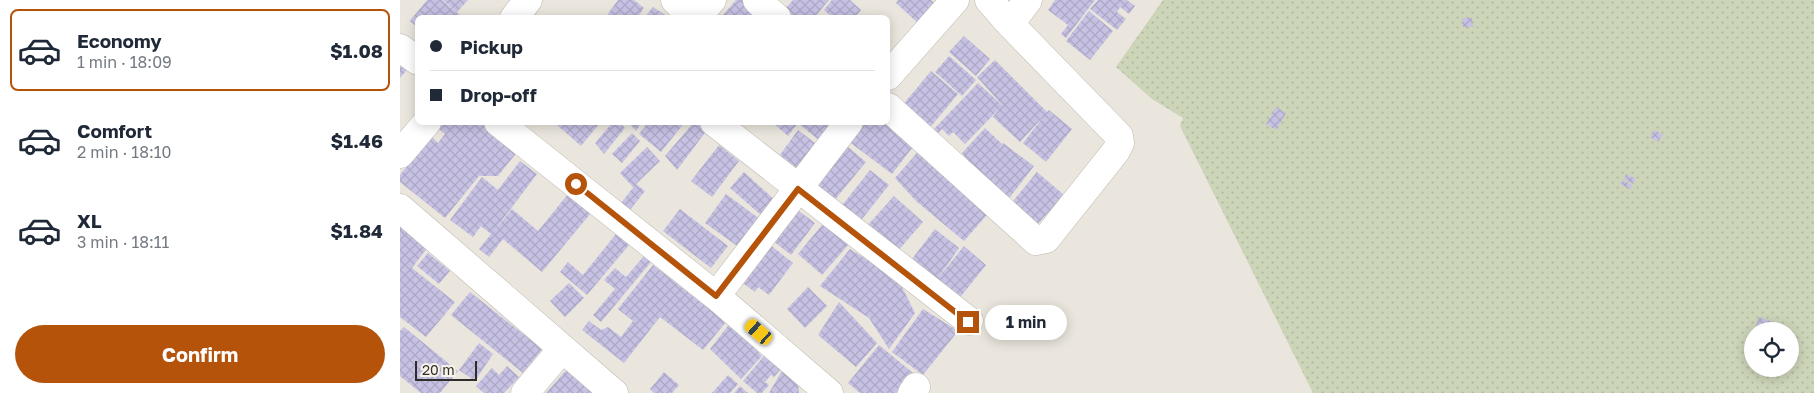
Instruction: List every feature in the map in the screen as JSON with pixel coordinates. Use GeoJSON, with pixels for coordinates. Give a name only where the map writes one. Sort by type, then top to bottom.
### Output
{"type":"FeatureCollection","features":[{"type":"Feature","properties":{"kind":"street"},"geometry":{"type":"LineString","coordinates":[[516,15],[528,0]]}},
{"type":"Feature","properties":{"kind":"street"},"geometry":{"type":"LineString","coordinates":[[675,0],[692,15]]}},
{"type":"Feature","properties":{"kind":"street"},"geometry":{"type":"LineString","coordinates":[[698,15],[712,0]]}},
{"type":"Feature","properties":{"kind":"street"},"geometry":{"type":"LineString","coordinates":[[757,0],[773,15]]}},
{"type":"Feature","properties":{"kind":"street"},"geometry":{"type":"LineString","coordinates":[[890,74],[955,0]]}},
{"type":"Feature","properties":{"kind":"street"},"geometry":{"type":"LineString","coordinates":[[890,109],[1036,241],[1046,238],[1116,151],[1120,143],[1119,136],[989,0]]}},
{"type":"Feature","properties":{"kind":"street"},"geometry":{"type":"LineString","coordinates":[[1010,24],[1028,0]]}},
{"type":"Feature","properties":{"kind":"street"},"geometry":{"type":"LineString","coordinates":[[400,48],[415,59]]}},
{"type":"Feature","properties":{"kind":"street"},"geometry":{"type":"LineString","coordinates":[[400,154],[424,125]]}},
{"type":"Feature","properties":{"kind":"street"},"geometry":{"type":"LineString","coordinates":[[502,125],[716,296],[829,393]]}},
{"type":"Feature","properties":{"kind":"street"},"geometry":{"type":"LineString","coordinates":[[718,125],[968,322]]}},
{"type":"Feature","properties":{"kind":"street"},"geometry":{"type":"LineString","coordinates":[[716,296],[847,125]]}},
{"type":"Feature","properties":{"kind":"street"},"geometry":{"type":"LineString","coordinates":[[400,208],[614,393]]}},
{"type":"Feature","properties":{"kind":"street"},"geometry":{"type":"LineString","coordinates":[[525,393],[562,349]]}},
{"type":"Feature","properties":{"kind":"green space"},"geometry":{"type":"Polygon","coordinates":[[[1163,0],[1814,0],[1814,393],[1313,393],[1180,126],[1183,118],[1152,99],[1116,67],[1163,0]]]}},
{"type":"Feature","properties":{"kind":"building"},"geometry":{"type":"Polygon","coordinates":[[[427,0],[442,0],[460,15],[415,15],[415,25],[410,21],[427,0]]]}},
{"type":"Feature","properties":{"kind":"building"},"geometry":{"type":"Polygon","coordinates":[[[443,0],[468,0],[457,12],[443,0]]]}},
{"type":"Feature","properties":{"kind":"building"},"geometry":{"type":"Polygon","coordinates":[[[618,0],[634,0],[644,8],[639,15],[607,15],[618,0]]]}},
{"type":"Feature","properties":{"kind":"building"},"geometry":{"type":"Polygon","coordinates":[[[736,0],[743,0],[759,15],[723,15],[736,0]]]}},
{"type":"Feature","properties":{"kind":"building"},"geometry":{"type":"Polygon","coordinates":[[[793,0],[829,0],[816,15],[785,15],[782,12],[793,0]]]}},
{"type":"Feature","properties":{"kind":"building"},"geometry":{"type":"Polygon","coordinates":[[[832,0],[850,0],[861,10],[857,15],[830,15],[824,10],[832,0]]]}},
{"type":"Feature","properties":{"kind":"building"},"geometry":{"type":"Polygon","coordinates":[[[898,0],[931,0],[938,7],[921,26],[896,3],[898,0]]]}},
{"type":"Feature","properties":{"kind":"building"},"geometry":{"type":"Polygon","coordinates":[[[1055,0],[1095,0],[1066,38],[1061,34],[1068,25],[1048,10],[1055,0]]]}},
{"type":"Feature","properties":{"kind":"building"},"geometry":{"type":"Polygon","coordinates":[[[1098,0],[1127,0],[1135,6],[1129,14],[1120,7],[1117,12],[1126,19],[1117,30],[1090,9],[1098,0]]]}},
{"type":"Feature","properties":{"kind":"building"},"geometry":{"type":"Polygon","coordinates":[[[653,7],[665,15],[646,15],[653,7]]]}},
{"type":"Feature","properties":{"kind":"building"},"geometry":{"type":"Polygon","coordinates":[[[1089,11],[1113,31],[1090,60],[1066,41],[1089,11]]]}},
{"type":"Feature","properties":{"kind":"building"},"geometry":{"type":"Polygon","coordinates":[[[1462,18],[1472,18],[1473,27],[1463,27],[1462,18]]]}},
{"type":"Feature","properties":{"kind":"building"},"geometry":{"type":"Polygon","coordinates":[[[964,36],[990,59],[976,76],[949,52],[964,36]]]}},
{"type":"Feature","properties":{"kind":"building"},"geometry":{"type":"Polygon","coordinates":[[[949,56],[976,80],[962,96],[935,72],[949,56]]]}},
{"type":"Feature","properties":{"kind":"building"},"geometry":{"type":"Polygon","coordinates":[[[400,57],[410,66],[400,78],[400,57]]]}},
{"type":"Feature","properties":{"kind":"building"},"geometry":{"type":"Polygon","coordinates":[[[995,60],[1047,112],[1049,110],[1072,129],[1046,162],[1023,143],[1043,117],[1020,142],[993,117],[1000,108],[965,144],[953,132],[949,136],[942,129],[937,134],[933,130],[978,83],[1003,106],[977,77],[995,60]]]}},
{"type":"Feature","properties":{"kind":"building"},"geometry":{"type":"Polygon","coordinates":[[[931,71],[958,94],[928,130],[901,107],[931,71]]]}},
{"type":"Feature","properties":{"kind":"building"},"geometry":{"type":"Polygon","coordinates":[[[1276,107],[1286,113],[1276,130],[1266,124],[1276,107]]]}},
{"type":"Feature","properties":{"kind":"building"},"geometry":{"type":"Polygon","coordinates":[[[890,124],[916,143],[892,174],[844,138],[854,125],[890,124]]]}},
{"type":"Feature","properties":{"kind":"building"},"geometry":{"type":"Polygon","coordinates":[[[442,125],[486,125],[518,151],[498,176],[479,176],[445,218],[400,182],[400,175],[431,136],[438,143],[445,134],[439,129],[442,125]]]}},
{"type":"Feature","properties":{"kind":"building"},"geometry":{"type":"Polygon","coordinates":[[[557,125],[598,125],[581,146],[557,125]]]}},
{"type":"Feature","properties":{"kind":"building"},"geometry":{"type":"Polygon","coordinates":[[[610,125],[622,125],[625,128],[604,154],[595,143],[610,125]]]}},
{"type":"Feature","properties":{"kind":"building"},"geometry":{"type":"Polygon","coordinates":[[[631,125],[640,125],[636,131],[631,125]]]}},
{"type":"Feature","properties":{"kind":"building"},"geometry":{"type":"Polygon","coordinates":[[[646,125],[683,125],[661,152],[639,134],[646,125]]]}},
{"type":"Feature","properties":{"kind":"building"},"geometry":{"type":"Polygon","coordinates":[[[691,125],[700,125],[707,130],[677,170],[665,156],[691,125]]]}},
{"type":"Feature","properties":{"kind":"building"},"geometry":{"type":"Polygon","coordinates":[[[775,125],[796,125],[788,136],[775,125]]]}},
{"type":"Feature","properties":{"kind":"building"},"geometry":{"type":"Polygon","coordinates":[[[800,125],[847,125],[828,148],[800,125]]]}},
{"type":"Feature","properties":{"kind":"building"},"geometry":{"type":"Polygon","coordinates":[[[985,128],[1002,144],[980,173],[1003,143],[1034,166],[1007,201],[979,176],[962,153],[985,128]]]}},
{"type":"Feature","properties":{"kind":"building"},"geometry":{"type":"Polygon","coordinates":[[[798,130],[823,149],[805,174],[780,155],[798,130]]]}},
{"type":"Feature","properties":{"kind":"building"},"geometry":{"type":"Polygon","coordinates":[[[1655,130],[1663,135],[1658,142],[1650,137],[1655,130]]]}},
{"type":"Feature","properties":{"kind":"building"},"geometry":{"type":"Polygon","coordinates":[[[632,133],[640,141],[622,163],[612,154],[632,133]]]}},
{"type":"Feature","properties":{"kind":"building"},"geometry":{"type":"Polygon","coordinates":[[[841,141],[866,162],[833,202],[808,181],[841,141]]]}},
{"type":"Feature","properties":{"kind":"building"},"geometry":{"type":"Polygon","coordinates":[[[719,145],[739,161],[712,197],[691,181],[719,145]]]}},
{"type":"Feature","properties":{"kind":"building"},"geometry":{"type":"Polygon","coordinates":[[[923,146],[993,208],[964,241],[916,201],[895,178],[923,146]]]}},
{"type":"Feature","properties":{"kind":"building"},"geometry":{"type":"Polygon","coordinates":[[[647,147],[660,161],[633,187],[620,173],[647,147]]]}},
{"type":"Feature","properties":{"kind":"building"},"geometry":{"type":"Polygon","coordinates":[[[520,161],[537,174],[494,231],[512,209],[538,231],[568,194],[591,213],[542,272],[503,239],[489,257],[479,249],[491,234],[481,226],[473,237],[450,220],[482,177],[498,190],[520,161]]]}},
{"type":"Feature","properties":{"kind":"building"},"geometry":{"type":"Polygon","coordinates":[[[870,170],[889,185],[858,224],[840,208],[870,170]]]}},
{"type":"Feature","properties":{"kind":"building"},"geometry":{"type":"Polygon","coordinates":[[[744,172],[776,201],[762,216],[730,188],[744,172]]]}},
{"type":"Feature","properties":{"kind":"building"},"geometry":{"type":"Polygon","coordinates":[[[1037,172],[1064,195],[1034,228],[1009,206],[1037,172]]]}},
{"type":"Feature","properties":{"kind":"building"},"geometry":{"type":"Polygon","coordinates":[[[1626,174],[1636,179],[1633,184],[1624,179],[1626,174]]]}},
{"type":"Feature","properties":{"kind":"building"},"geometry":{"type":"Polygon","coordinates":[[[1623,180],[1632,185],[1630,189],[1620,184],[1623,180]]]}},
{"type":"Feature","properties":{"kind":"building"},"geometry":{"type":"Polygon","coordinates":[[[636,184],[645,191],[630,210],[621,203],[636,184]]]}},
{"type":"Feature","properties":{"kind":"building"},"geometry":{"type":"Polygon","coordinates":[[[726,194],[761,220],[740,248],[705,223],[726,194]]]}},
{"type":"Feature","properties":{"kind":"building"},"geometry":{"type":"Polygon","coordinates":[[[894,196],[923,222],[897,252],[867,226],[894,196]]]}},
{"type":"Feature","properties":{"kind":"building"},"geometry":{"type":"Polygon","coordinates":[[[792,206],[815,223],[791,255],[768,237],[792,206]]]}},
{"type":"Feature","properties":{"kind":"building"},"geometry":{"type":"Polygon","coordinates":[[[680,209],[728,246],[711,268],[663,231],[680,209]]]}},
{"type":"Feature","properties":{"kind":"building"},"geometry":{"type":"Polygon","coordinates":[[[826,220],[849,244],[822,275],[798,254],[826,220]]]}},
{"type":"Feature","properties":{"kind":"building"},"geometry":{"type":"Polygon","coordinates":[[[400,226],[428,247],[412,268],[455,302],[426,337],[400,317],[400,226]]]}},
{"type":"Feature","properties":{"kind":"building"},"geometry":{"type":"Polygon","coordinates":[[[935,229],[959,248],[938,278],[964,246],[986,265],[958,300],[909,263],[935,229]]]}},
{"type":"Feature","properties":{"kind":"building"},"geometry":{"type":"Polygon","coordinates":[[[616,234],[629,245],[587,295],[560,272],[568,262],[583,275],[616,234]]]}},
{"type":"Feature","properties":{"kind":"building"},"geometry":{"type":"Polygon","coordinates":[[[764,240],[793,263],[769,295],[758,287],[755,292],[736,278],[764,240]]]}},
{"type":"Feature","properties":{"kind":"building"},"geometry":{"type":"Polygon","coordinates":[[[850,249],[898,279],[915,313],[889,349],[869,318],[820,286],[850,249]]]}},
{"type":"Feature","properties":{"kind":"building"},"geometry":{"type":"Polygon","coordinates":[[[428,253],[450,271],[439,284],[417,266],[428,253]]]}},
{"type":"Feature","properties":{"kind":"building"},"geometry":{"type":"Polygon","coordinates":[[[644,256],[651,262],[601,322],[593,315],[615,289],[604,280],[615,268],[626,277],[644,256]]]}},
{"type":"Feature","properties":{"kind":"building"},"geometry":{"type":"Polygon","coordinates":[[[653,265],[726,322],[703,350],[660,317],[624,363],[582,330],[589,321],[601,330],[608,327],[621,337],[633,321],[618,309],[653,265]]]}},
{"type":"Feature","properties":{"kind":"building"},"geometry":{"type":"Polygon","coordinates":[[[569,283],[584,298],[565,317],[550,301],[569,283]]]}},
{"type":"Feature","properties":{"kind":"building"},"geometry":{"type":"Polygon","coordinates":[[[808,287],[827,306],[805,328],[787,309],[808,287]]]}},
{"type":"Feature","properties":{"kind":"building"},"geometry":{"type":"Polygon","coordinates":[[[470,292],[542,349],[523,373],[451,315],[470,292]]]}},
{"type":"Feature","properties":{"kind":"building"},"geometry":{"type":"Polygon","coordinates":[[[839,302],[877,343],[856,367],[818,335],[839,302]]]}},
{"type":"Feature","properties":{"kind":"building"},"geometry":{"type":"Polygon","coordinates":[[[923,309],[958,331],[923,375],[892,352],[923,309]]]}},
{"type":"Feature","properties":{"kind":"building"},"geometry":{"type":"Polygon","coordinates":[[[1759,317],[1773,322],[1757,322],[1759,317]]]}},
{"type":"Feature","properties":{"kind":"building"},"geometry":{"type":"Polygon","coordinates":[[[731,322],[762,356],[741,379],[710,349],[731,322]]]}},
{"type":"Feature","properties":{"kind":"building"},"geometry":{"type":"Polygon","coordinates":[[[404,327],[458,371],[440,393],[421,393],[400,376],[400,331],[404,327]]]}},
{"type":"Feature","properties":{"kind":"building"},"geometry":{"type":"Polygon","coordinates":[[[479,343],[493,354],[475,381],[459,370],[479,343]]]}},
{"type":"Feature","properties":{"kind":"building"},"geometry":{"type":"Polygon","coordinates":[[[879,345],[913,373],[896,393],[860,393],[848,383],[879,345]]]}},
{"type":"Feature","properties":{"kind":"building"},"geometry":{"type":"Polygon","coordinates":[[[764,356],[781,369],[774,377],[771,375],[765,382],[769,385],[762,393],[757,393],[743,381],[764,356]]]}},
{"type":"Feature","properties":{"kind":"building"},"geometry":{"type":"Polygon","coordinates":[[[507,366],[519,377],[504,393],[484,393],[476,386],[492,368],[499,375],[507,366]]]}},
{"type":"Feature","properties":{"kind":"building"},"geometry":{"type":"Polygon","coordinates":[[[568,368],[597,393],[546,393],[568,368]]]}},
{"type":"Feature","properties":{"kind":"building"},"geometry":{"type":"Polygon","coordinates":[[[783,369],[798,383],[799,393],[769,393],[783,369]]]}},
{"type":"Feature","properties":{"kind":"building"},"geometry":{"type":"Polygon","coordinates":[[[664,372],[679,385],[672,393],[654,393],[650,389],[664,372]]]}},
{"type":"Feature","properties":{"kind":"building"},"geometry":{"type":"Polygon","coordinates":[[[728,375],[738,384],[730,393],[712,393],[728,375]]]}},
{"type":"Feature","properties":{"kind":"building"},"geometry":{"type":"Polygon","coordinates":[[[740,386],[748,393],[734,393],[740,386]]]}},
{"type":"Feature","properties":{"kind":"route"},"geometry":{"type":"LineString","coordinates":[[576,184],[716,296],[798,189],[968,322]]}}]}
